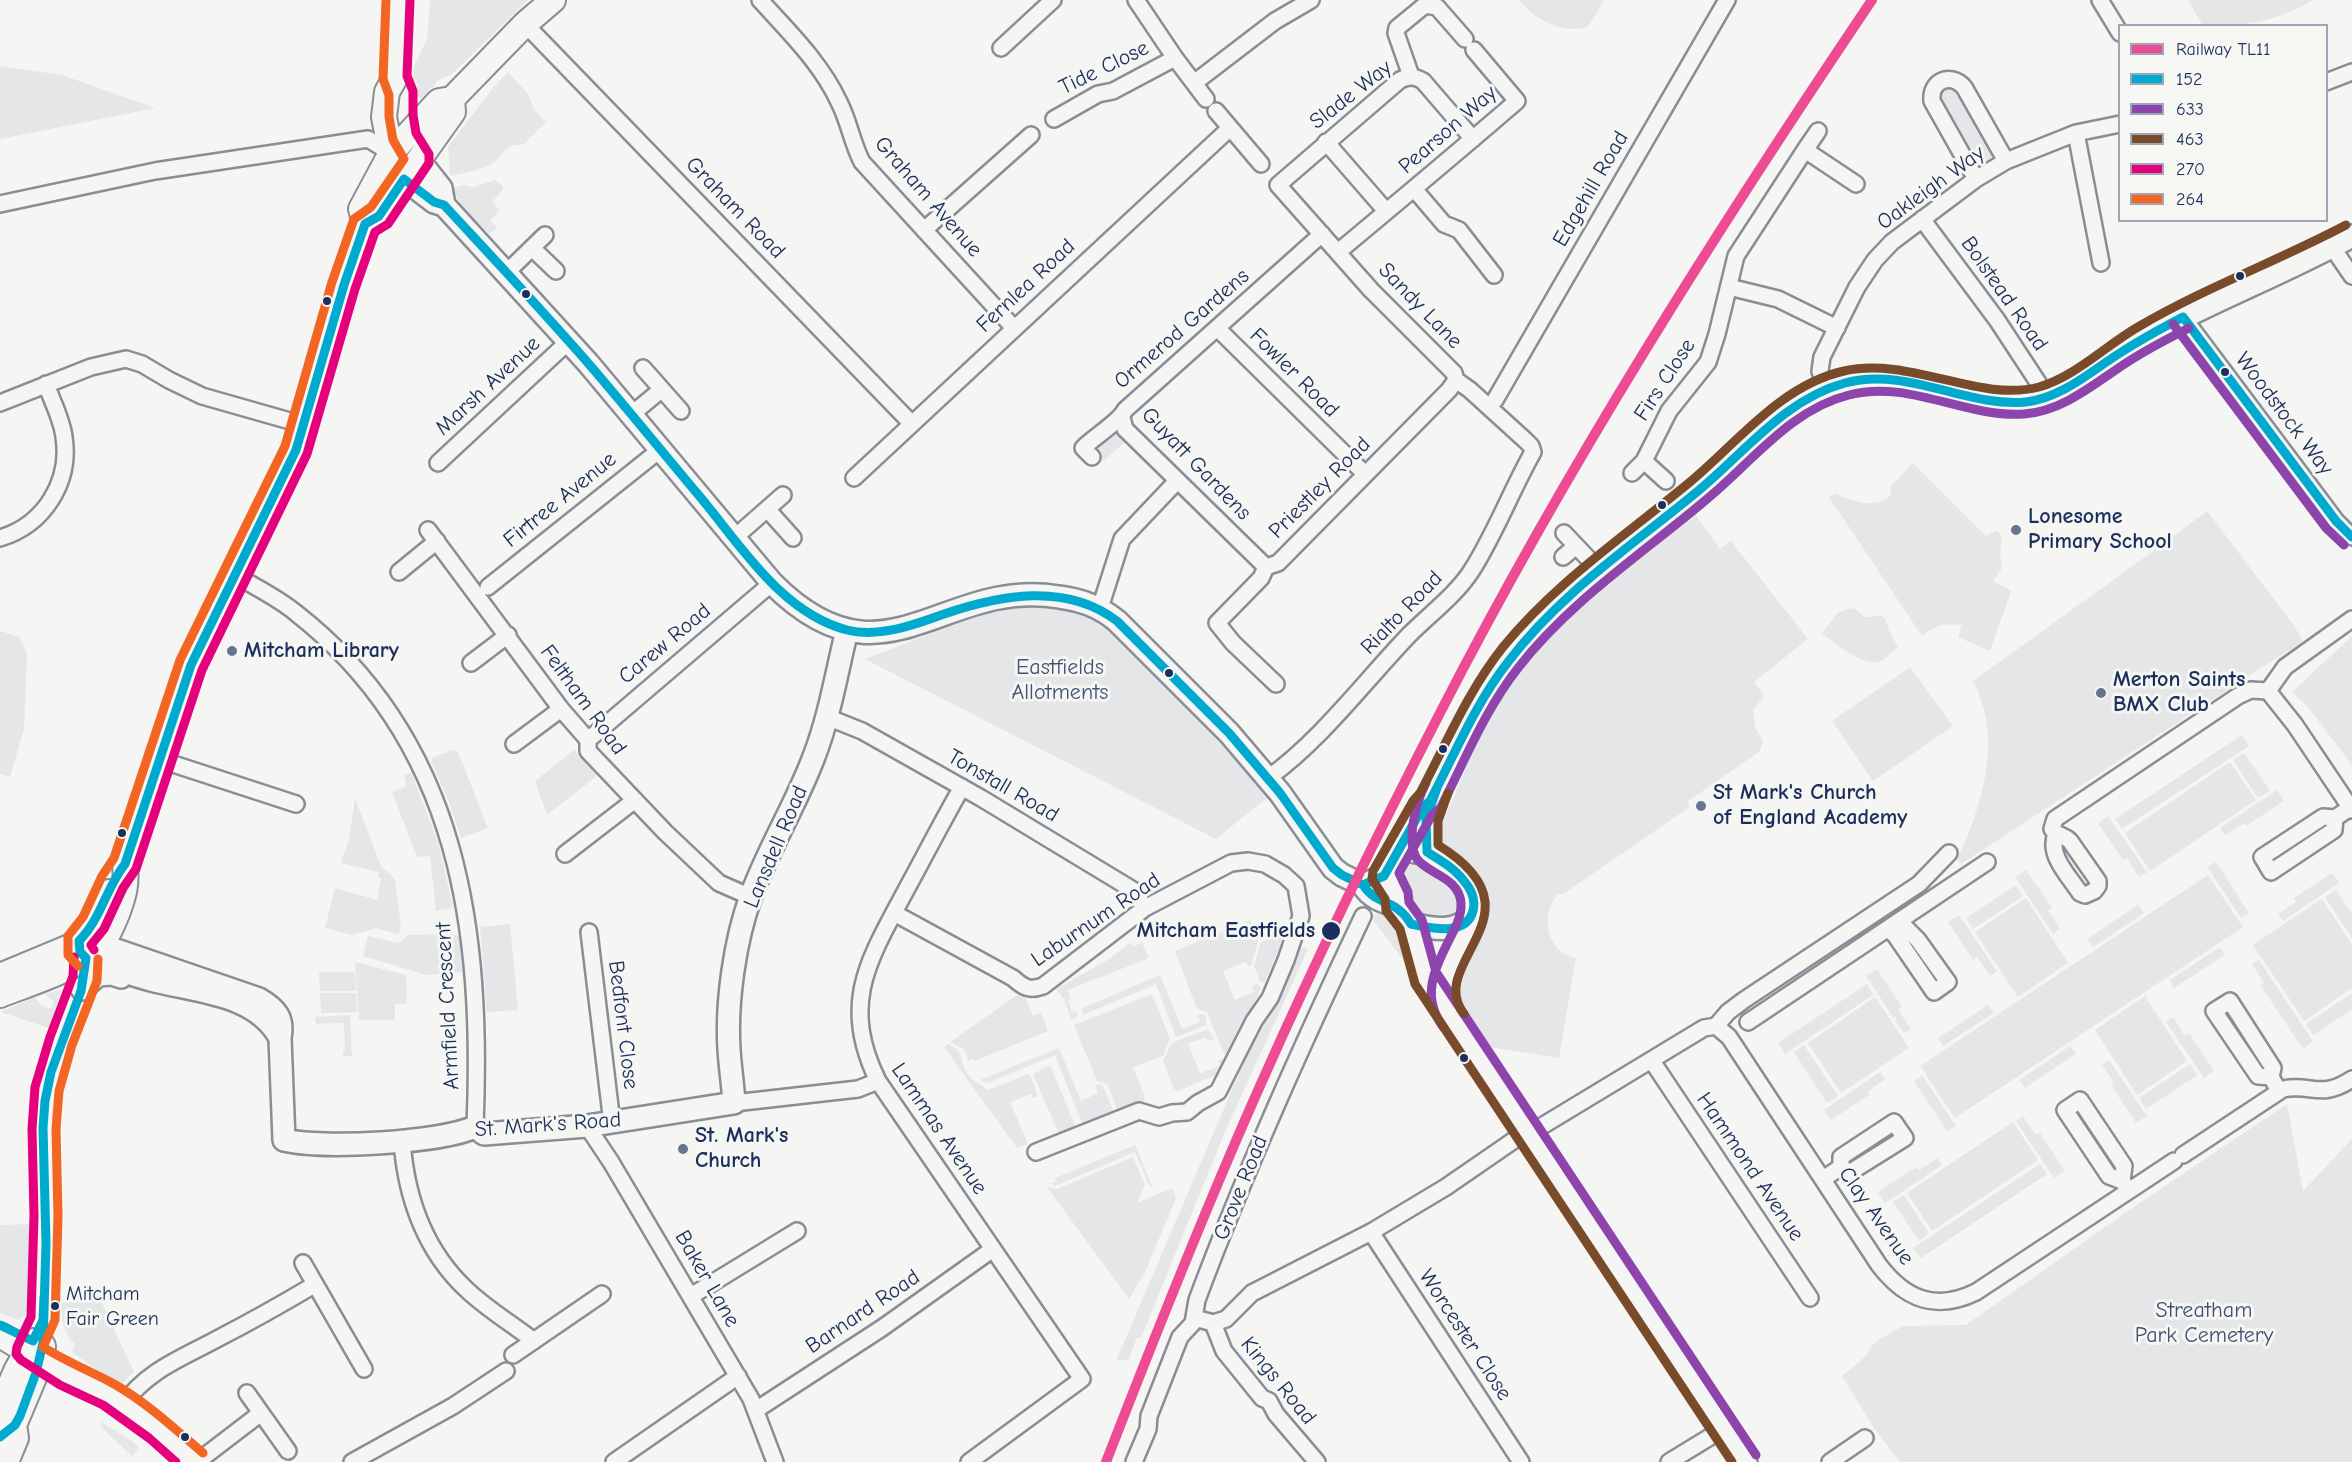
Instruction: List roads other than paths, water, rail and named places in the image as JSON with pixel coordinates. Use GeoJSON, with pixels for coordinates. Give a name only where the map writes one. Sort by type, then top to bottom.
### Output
{"type":"FeatureCollection","features":[{"type":"Feature","properties":{"kind":"main road"},"geometry":{"type":"LineString","coordinates":[[398,0],[395,78],[401,93],[398,145],[404,179]]}},
{"type":"Feature","properties":{"kind":"main road"},"geometry":{"type":"LineString","coordinates":[[0,995],[72,966],[114,922],[127,886],[124,864],[190,665],[292,463],[344,285],[365,224],[361,209],[363,204],[398,145],[439,102],[452,99],[525,24],[553,0]]}},
{"type":"Feature","properties":{"kind":"main road"},"geometry":{"type":"LineString","coordinates":[[365,224],[379,216],[453,112],[452,99]]}},
{"type":"Feature","properties":{"kind":"main road"},"geometry":{"type":"LineString","coordinates":[[398,145],[418,159]]}},
{"type":"Feature","properties":{"kind":"main road"},"geometry":{"type":"LineString","coordinates":[[0,976],[64,950],[88,948]]}},
{"type":"Feature","properties":{"kind":"main road"},"geometry":{"type":"LineString","coordinates":[[0,1325],[36,1350]]}},
{"type":"Feature","properties":{"kind":"main road"},"geometry":{"type":"LineString","coordinates":[[0,1335],[92,1377],[114,1399],[164,1435],[196,1462]]}},
{"type":"Feature","properties":{"kind":"main road"},"geometry":{"type":"LineString","coordinates":[[6,1462],[16,1438],[5,1424],[36,1350]]}},
{"type":"Feature","properties":{"kind":"street","name":"Graham Avenue"},"geometry":{"type":"LineString","coordinates":[[760,0],[822,70],[842,107],[854,148],[862,162],[1014,328]]}},
{"type":"Feature","properties":{"kind":"street"},"geometry":{"type":"LineString","coordinates":[[1001,48],[1053,0]]}},
{"type":"Feature","properties":{"kind":"street"},"geometry":{"type":"LineString","coordinates":[[1136,0],[1175,58],[1229,129],[1261,164]]}},
{"type":"Feature","properties":{"kind":"street"},"geometry":{"type":"LineString","coordinates":[[1194,83],[1275,21],[1311,0]]}},
{"type":"Feature","properties":{"kind":"street","name":"Edgehill Road"},"geometry":{"type":"LineString","coordinates":[[1495,400],[1727,0]]}},
{"type":"Feature","properties":{"kind":"street"},"geometry":{"type":"LineString","coordinates":[[2100,0],[2118,30]]}},
{"type":"Feature","properties":{"kind":"street","name":"Pearson Way"},"geometry":{"type":"LineString","coordinates":[[1338,252],[1517,101],[1437,7],[1425,5],[1397,28],[1396,33],[1410,76]]}},
{"type":"Feature","properties":{"kind":"street","name":"Graham Road"},"geometry":{"type":"LineString","coordinates":[[525,24],[912,424]]}},
{"type":"Feature","properties":{"kind":"street","name":"Tide Close"},"geometry":{"type":"LineString","coordinates":[[1054,119],[1098,94],[1113,91],[1175,58]]}},
{"type":"Feature","properties":{"kind":"street"},"geometry":{"type":"LineString","coordinates":[[2328,81],[2352,72]]}},
{"type":"Feature","properties":{"kind":"street","name":"Slade Way"},"geometry":{"type":"LineString","coordinates":[[1278,184],[1400,80],[1410,76],[1423,81],[1473,139]]}},
{"type":"Feature","properties":{"kind":"street"},"geometry":{"type":"LineString","coordinates":[[1976,179],[1932,101],[1932,91],[1940,81],[1946,78],[1956,79],[1964,87],[2006,161]]}},
{"type":"Feature","properties":{"kind":"street","name":"Oakleigh Way"},"geometry":{"type":"LineString","coordinates":[[1826,390],[1820,363],[1857,287],[1875,260],[1892,242],[1976,179],[2006,161],[2076,133],[2118,124]]}},
{"type":"Feature","properties":{"kind":"street","name":"Fernlea Road"},"geometry":{"type":"LineString","coordinates":[[854,478],[1229,129]]}},
{"type":"Feature","properties":{"kind":"street","name":"Firs Close"},"geometry":{"type":"LineString","coordinates":[[1632,473],[1644,461],[1669,411],[1708,362],[1734,264],[1741,246],[1818,131]]}},
{"type":"Feature","properties":{"kind":"street"},"geometry":{"type":"LineString","coordinates":[[2076,133],[2102,263]]}},
{"type":"Feature","properties":{"kind":"street"},"geometry":{"type":"LineString","coordinates":[[924,230],[1031,135]]}},
{"type":"Feature","properties":{"kind":"street"},"geometry":{"type":"LineString","coordinates":[[0,204],[155,171],[357,140],[369,139],[398,145]]}},
{"type":"Feature","properties":{"kind":"street"},"geometry":{"type":"LineString","coordinates":[[1326,142],[1386,211]]}},
{"type":"Feature","properties":{"kind":"street"},"geometry":{"type":"LineString","coordinates":[[1805,150],[1856,184]]}},
{"type":"Feature","properties":{"kind":"street"},"geometry":{"type":"LineString","coordinates":[[418,159],[441,188],[444,206]]}},
{"type":"Feature","properties":{"kind":"street"},"geometry":{"type":"LineString","coordinates":[[404,179],[434,202],[444,206],[569,341],[772,583],[792,602],[829,624],[846,630],[879,633],[900,630],[985,600],[1013,594],[1053,596],[1088,603],[1100,608],[1117,621],[1203,706],[1268,778],[1329,864],[1367,893],[1384,903],[1397,906]]}},
{"type":"Feature","properties":{"kind":"street","name":"Sandy Lane"},"geometry":{"type":"LineString","coordinates":[[1278,184],[1371,290],[1454,373],[1456,380],[1507,418],[1531,446],[1533,452]]}},
{"type":"Feature","properties":{"kind":"street"},"geometry":{"type":"LineString","coordinates":[[1414,190],[1444,224],[1459,230],[1494,275]]}},
{"type":"Feature","properties":{"kind":"street","name":"Bolstead Road"},"geometry":{"type":"LineString","coordinates":[[1922,219],[1992,313],[2039,384],[2044,398]]}},
{"type":"Feature","properties":{"kind":"street","name":"Ormerod Gardens"},"geometry":{"type":"LineString","coordinates":[[1092,458],[1083,448],[1096,435],[1122,418],[1125,410],[1322,234]]}},
{"type":"Feature","properties":{"kind":"street"},"geometry":{"type":"LineString","coordinates":[[506,273],[545,235]]}},
{"type":"Feature","properties":{"kind":"street"},"geometry":{"type":"LineString","coordinates":[[1444,1007],[1443,994],[1448,970],[1472,915],[1474,902],[1470,889],[1457,874],[1427,852],[1424,839],[1430,801],[1491,687],[1506,664],[1544,620],[1599,570],[1701,489],[1775,423],[1826,390],[1856,381],[1888,381],[1913,383],[2007,402],[2044,398],[2072,384],[2143,338],[2352,236]]}},
{"type":"Feature","properties":{"kind":"street"},"geometry":{"type":"LineString","coordinates":[[2332,247],[2352,276]]}},
{"type":"Feature","properties":{"kind":"street"},"geometry":{"type":"LineString","coordinates":[[532,248],[556,271]]}},
{"type":"Feature","properties":{"kind":"street"},"geometry":{"type":"LineString","coordinates":[[1729,287],[1778,299],[1837,328]]}},
{"type":"Feature","properties":{"kind":"street","name":"Woodstock Way"},"geometry":{"type":"LineString","coordinates":[[2183,317],[2336,522],[2352,537]]}},
{"type":"Feature","properties":{"kind":"street","name":"Fowler Road"},"geometry":{"type":"LineString","coordinates":[[1218,328],[1365,474]]}},
{"type":"Feature","properties":{"kind":"street","name":"Marsh Avenue"},"geometry":{"type":"LineString","coordinates":[[438,464],[569,341]]}},
{"type":"Feature","properties":{"kind":"street"},"geometry":{"type":"LineString","coordinates":[[0,403],[91,367],[126,359],[142,364],[169,380],[208,398],[304,425]]}},
{"type":"Feature","properties":{"kind":"street"},"geometry":{"type":"LineString","coordinates":[[643,368],[681,411]]}},
{"type":"Feature","properties":{"kind":"street","name":"Priestley Road"},"geometry":{"type":"LineString","coordinates":[[1276,684],[1233,643],[1217,623],[1261,578],[1266,567],[1278,563],[1449,390],[1456,380]]}},
{"type":"Feature","properties":{"kind":"street"},"geometry":{"type":"LineString","coordinates":[[0,538],[14,533],[36,519],[51,500],[62,476],[65,455],[64,435],[46,384]]}},
{"type":"Feature","properties":{"kind":"street"},"geometry":{"type":"LineString","coordinates":[[1483,389],[1495,400],[1507,418]]}},
{"type":"Feature","properties":{"kind":"street"},"geometry":{"type":"LineString","coordinates":[[632,414],[661,390]]}},
{"type":"Feature","properties":{"kind":"street","name":"Guyatt Gardens"},"geometry":{"type":"LineString","coordinates":[[1122,418],[1125,429],[1266,567]]}},
{"type":"Feature","properties":{"kind":"street","name":"Firtree Avenue"},"geometry":{"type":"LineString","coordinates":[[488,587],[661,448]]}},
{"type":"Feature","properties":{"kind":"street","name":"Rialto Road"},"geometry":{"type":"LineString","coordinates":[[1268,778],[1316,737],[1408,636],[1458,588],[1472,570],[1497,526],[1510,502],[1512,489],[1533,452]]}},
{"type":"Feature","properties":{"kind":"street"},"geometry":{"type":"LineString","coordinates":[[1644,461],[1666,481]]}},
{"type":"Feature","properties":{"kind":"street"},"geometry":{"type":"LineString","coordinates":[[1100,608],[1122,539],[1177,481]]}},
{"type":"Feature","properties":{"kind":"street"},"geometry":{"type":"LineString","coordinates":[[734,538],[783,495]]}},
{"type":"Feature","properties":{"kind":"street"},"geometry":{"type":"LineString","coordinates":[[767,509],[793,538]]}},
{"type":"Feature","properties":{"kind":"street"},"geometry":{"type":"LineString","coordinates":[[1564,533],[1599,570]]}},
{"type":"Feature","properties":{"kind":"street","name":"Feltham Road"},"geometry":{"type":"LineString","coordinates":[[399,572],[432,535],[561,709],[588,740],[588,751],[672,839],[719,883],[751,897]]}},
{"type":"Feature","properties":{"kind":"street"},"geometry":{"type":"LineString","coordinates":[[1563,556],[1576,546]]}},
{"type":"Feature","properties":{"kind":"street","name":"Armfield Crescent"},"geometry":{"type":"LineString","coordinates":[[235,575],[295,612],[340,651],[362,674],[405,737],[439,809],[455,856],[469,926],[476,1014],[475,1127]]}},
{"type":"Feature","properties":{"kind":"street","name":"Carew Road"},"geometry":{"type":"LineString","coordinates":[[588,740],[772,583]]}},
{"type":"Feature","properties":{"kind":"street"},"geometry":{"type":"LineString","coordinates":[[2268,691],[2285,668],[2352,619]]}},
{"type":"Feature","properties":{"kind":"street","name":"Lansdell Road"},"geometry":{"type":"LineString","coordinates":[[734,1104],[729,1050],[730,1002],[735,964],[751,897],[801,789],[827,717],[846,630]]}},
{"type":"Feature","properties":{"kind":"street"},"geometry":{"type":"LineString","coordinates":[[471,663],[507,635]]}},
{"type":"Feature","properties":{"kind":"street"},"geometry":{"type":"LineString","coordinates":[[2056,834],[2052,829],[2052,823],[2059,815],[2238,696],[2251,690],[2268,691],[2295,724],[2351,809],[2329,817]]}},
{"type":"Feature","properties":{"kind":"street"},"geometry":{"type":"LineString","coordinates":[[514,744],[561,709]]}},
{"type":"Feature","properties":{"kind":"street","name":"Tonstall Road"},"geometry":{"type":"LineString","coordinates":[[827,717],[862,731],[962,787],[1133,890],[1145,908]]}},
{"type":"Feature","properties":{"kind":"street"},"geometry":{"type":"LineString","coordinates":[[158,759],[296,804]]}},
{"type":"Feature","properties":{"kind":"street","name":"Lammas Avenue"},"geometry":{"type":"LineString","coordinates":[[962,787],[870,959],[860,999],[859,1013],[863,1041],[878,1081],[1082,1379],[969,1462]]}},
{"type":"Feature","properties":{"kind":"street"},"geometry":{"type":"LineString","coordinates":[[565,854],[635,800]]}},
{"type":"Feature","properties":{"kind":"street"},"geometry":{"type":"LineString","coordinates":[[1430,801],[1423,807],[1389,868],[1390,881],[1397,896],[1397,906],[1411,924],[1425,977],[1746,1462]]}},
{"type":"Feature","properties":{"kind":"street"},"geometry":{"type":"LineString","coordinates":[[1355,882],[1389,868],[1406,854],[1427,852]]}},
{"type":"Feature","properties":{"kind":"street"},"geometry":{"type":"LineString","coordinates":[[1195,1318],[1214,1323],[1226,1319],[1243,1300],[1258,1290],[1371,1232],[1446,1187],[1520,1136],[1529,1133],[1652,1061],[1704,1028],[1716,1026],[1743,1000],[1919,884],[1949,853]]}},
{"type":"Feature","properties":{"kind":"street","name":"Laburnum Road"},"geometry":{"type":"LineString","coordinates":[[894,913],[1013,978],[1024,987],[1034,989],[1043,986],[1145,908],[1231,863],[1248,861],[1275,869],[1291,881],[1297,891],[1301,916],[1286,960],[1270,998],[1254,1021],[1218,1092],[1187,1112],[1159,1117],[1139,1111],[1036,1152]]}},
{"type":"Feature","properties":{"kind":"street"},"geometry":{"type":"LineString","coordinates":[[1748,1023],[1987,862]]}},
{"type":"Feature","properties":{"kind":"street"},"geometry":{"type":"LineString","coordinates":[[1887,906],[1896,925]]}},
{"type":"Feature","properties":{"kind":"street"},"geometry":{"type":"LineString","coordinates":[[1411,924],[1451,928],[1463,923],[1472,915]]}},
{"type":"Feature","properties":{"kind":"street","name":"Grove Road"},"geometry":{"type":"LineString","coordinates":[[1134,1462],[1148,1429],[1149,1416],[1180,1337],[1191,1326],[1195,1318],[1197,1300],[1243,1180],[1292,1066],[1363,916]]}},
{"type":"Feature","properties":{"kind":"street","name":"Bedfont Close"},"geometry":{"type":"LineString","coordinates":[[595,940],[612,1123]]}},
{"type":"Feature","properties":{"kind":"street"},"geometry":{"type":"LineString","coordinates":[[88,948],[152,980],[222,996],[257,1011],[273,1025],[280,1038]]}},
{"type":"Feature","properties":{"kind":"street","name":"St. Mark's Road"},"geometry":{"type":"LineString","coordinates":[[88,948],[259,999],[273,1007],[281,1019],[284,1140],[311,1144],[402,1141],[449,1135],[475,1127],[484,1134],[587,1126],[734,1104]]}},
{"type":"Feature","properties":{"kind":"street"},"geometry":{"type":"LineString","coordinates":[[82,989],[98,975],[107,974],[174,990],[204,992]]}},
{"type":"Feature","properties":{"kind":"street"},"geometry":{"type":"LineString","coordinates":[[2271,1077],[2258,1076],[2214,1011],[2230,1001],[2273,1068],[2271,1077],[2279,1091]]}},
{"type":"Feature","properties":{"kind":"street","name":"Clay Avenue"},"geometry":{"type":"LineString","coordinates":[[1716,1026],[1729,1037],[1879,1265],[1894,1284],[1915,1297],[1941,1302],[1953,1301],[1976,1292],[2125,1179],[2178,1158],[2279,1091],[2295,1088],[2327,1090],[2352,1079]]}},
{"type":"Feature","properties":{"kind":"street","name":"Hammond Avenue"},"geometry":{"type":"LineString","coordinates":[[1652,1061],[1810,1298]]}},
{"type":"Feature","properties":{"kind":"street"},"geometry":{"type":"LineString","coordinates":[[734,1104],[858,1089],[878,1081]]}},
{"type":"Feature","properties":{"kind":"street"},"geometry":{"type":"LineString","coordinates":[[2080,1100],[2125,1179],[2109,1176],[2065,1110],[2080,1100]]}},
{"type":"Feature","properties":{"kind":"street","name":"Baker Lane"},"geometry":{"type":"LineString","coordinates":[[587,1126],[612,1162],[738,1376],[756,1410],[775,1462]]}},
{"type":"Feature","properties":{"kind":"street"},"geometry":{"type":"LineString","coordinates":[[402,1141],[411,1198],[423,1230],[432,1245],[466,1289],[534,1341]]}},
{"type":"Feature","properties":{"kind":"street"},"geometry":{"type":"LineString","coordinates":[[1823,1179],[1841,1167]]}},
{"type":"Feature","properties":{"kind":"street"},"geometry":{"type":"LineString","coordinates":[[691,1296],[797,1231]]}},
{"type":"Feature","properties":{"kind":"street","name":"Worcester Close"},"geometry":{"type":"LineString","coordinates":[[1371,1232],[1521,1462]]}},
{"type":"Feature","properties":{"kind":"street","name":"Barnard Road"},"geometry":{"type":"LineString","coordinates":[[756,1410],[882,1328],[993,1250]]}},
{"type":"Feature","properties":{"kind":"street"},"geometry":{"type":"LineString","coordinates":[[303,1263],[364,1370]]}},
{"type":"Feature","properties":{"kind":"street"},"geometry":{"type":"LineString","coordinates":[[114,1399],[158,1369],[315,1285]]}},
{"type":"Feature","properties":{"kind":"street"},"geometry":{"type":"LineString","coordinates":[[513,1355],[602,1294]]}},
{"type":"Feature","properties":{"kind":"street","name":"Kings Road"},"geometry":{"type":"LineString","coordinates":[[1214,1323],[1224,1351],[1262,1398],[1269,1401],[1302,1456],[1317,1462]]}},
{"type":"Feature","properties":{"kind":"street"},"geometry":{"type":"LineString","coordinates":[[352,1462],[453,1406],[506,1371]]}},
{"type":"Feature","properties":{"kind":"street"},"geometry":{"type":"LineString","coordinates":[[614,1462],[738,1376]]}},
{"type":"Feature","properties":{"kind":"street"},"geometry":{"type":"LineString","coordinates":[[247,1393],[288,1451]]}},
{"type":"Feature","properties":{"kind":"street"},"geometry":{"type":"LineString","coordinates":[[196,1462],[261,1413]]}},
{"type":"Feature","properties":{"kind":"street"},"geometry":{"type":"LineString","coordinates":[[1671,1462],[1723,1429]]}},
{"type":"Feature","properties":{"kind":"street"},"geometry":{"type":"LineString","coordinates":[[1830,1462],[1866,1438]]}},
{"type":"Feature","properties":{"kind":"rail line","name":"TL11"},"geometry":{"type":"LineString","coordinates":[[1106,1462],[1182,1269],[1264,1077],[1350,892],[1441,711],[1540,528],[1592,438],[1757,173],[1872,0]]}},
{"type":"Feature","properties":{"kind":"place","name":"Lonesome Primary School"},"geometry":{"type":"Point","coordinates":[2016,530]}},
{"type":"Feature","properties":{"kind":"place","name":"Mitcham Library"},"geometry":{"type":"Point","coordinates":[232,651]}},
{"type":"Feature","properties":{"kind":"place","name":"Merton Saints BMX Club"},"geometry":{"type":"Point","coordinates":[2101,693]}},
{"type":"Feature","properties":{"kind":"place","name":"St Mark's Church of England Academy"},"geometry":{"type":"Point","coordinates":[1701,806]}},
{"type":"Feature","properties":{"kind":"place","name":"Mitcham Eastfields"},"geometry":{"type":"Point","coordinates":[1331,931]}},
{"type":"Feature","properties":{"kind":"place","name":"St. Mark's Church"},"geometry":{"type":"Point","coordinates":[683,1149]}},
{"type":"Feature","properties":{"kind":"place","name":"Mitcham Fair Green"},"geometry":{"type":"Point","coordinates":[55,1306]}},
{"type":"Feature","properties":{"kind":"park label","name":"Eastfields Allotments"},"geometry":{"type":"Point","coordinates":[1060,680]}},
{"type":"Feature","properties":{"kind":"park label","name":"Streatham Park Cemetery"},"geometry":{"type":"Point","coordinates":[2204,1324]}}]}
